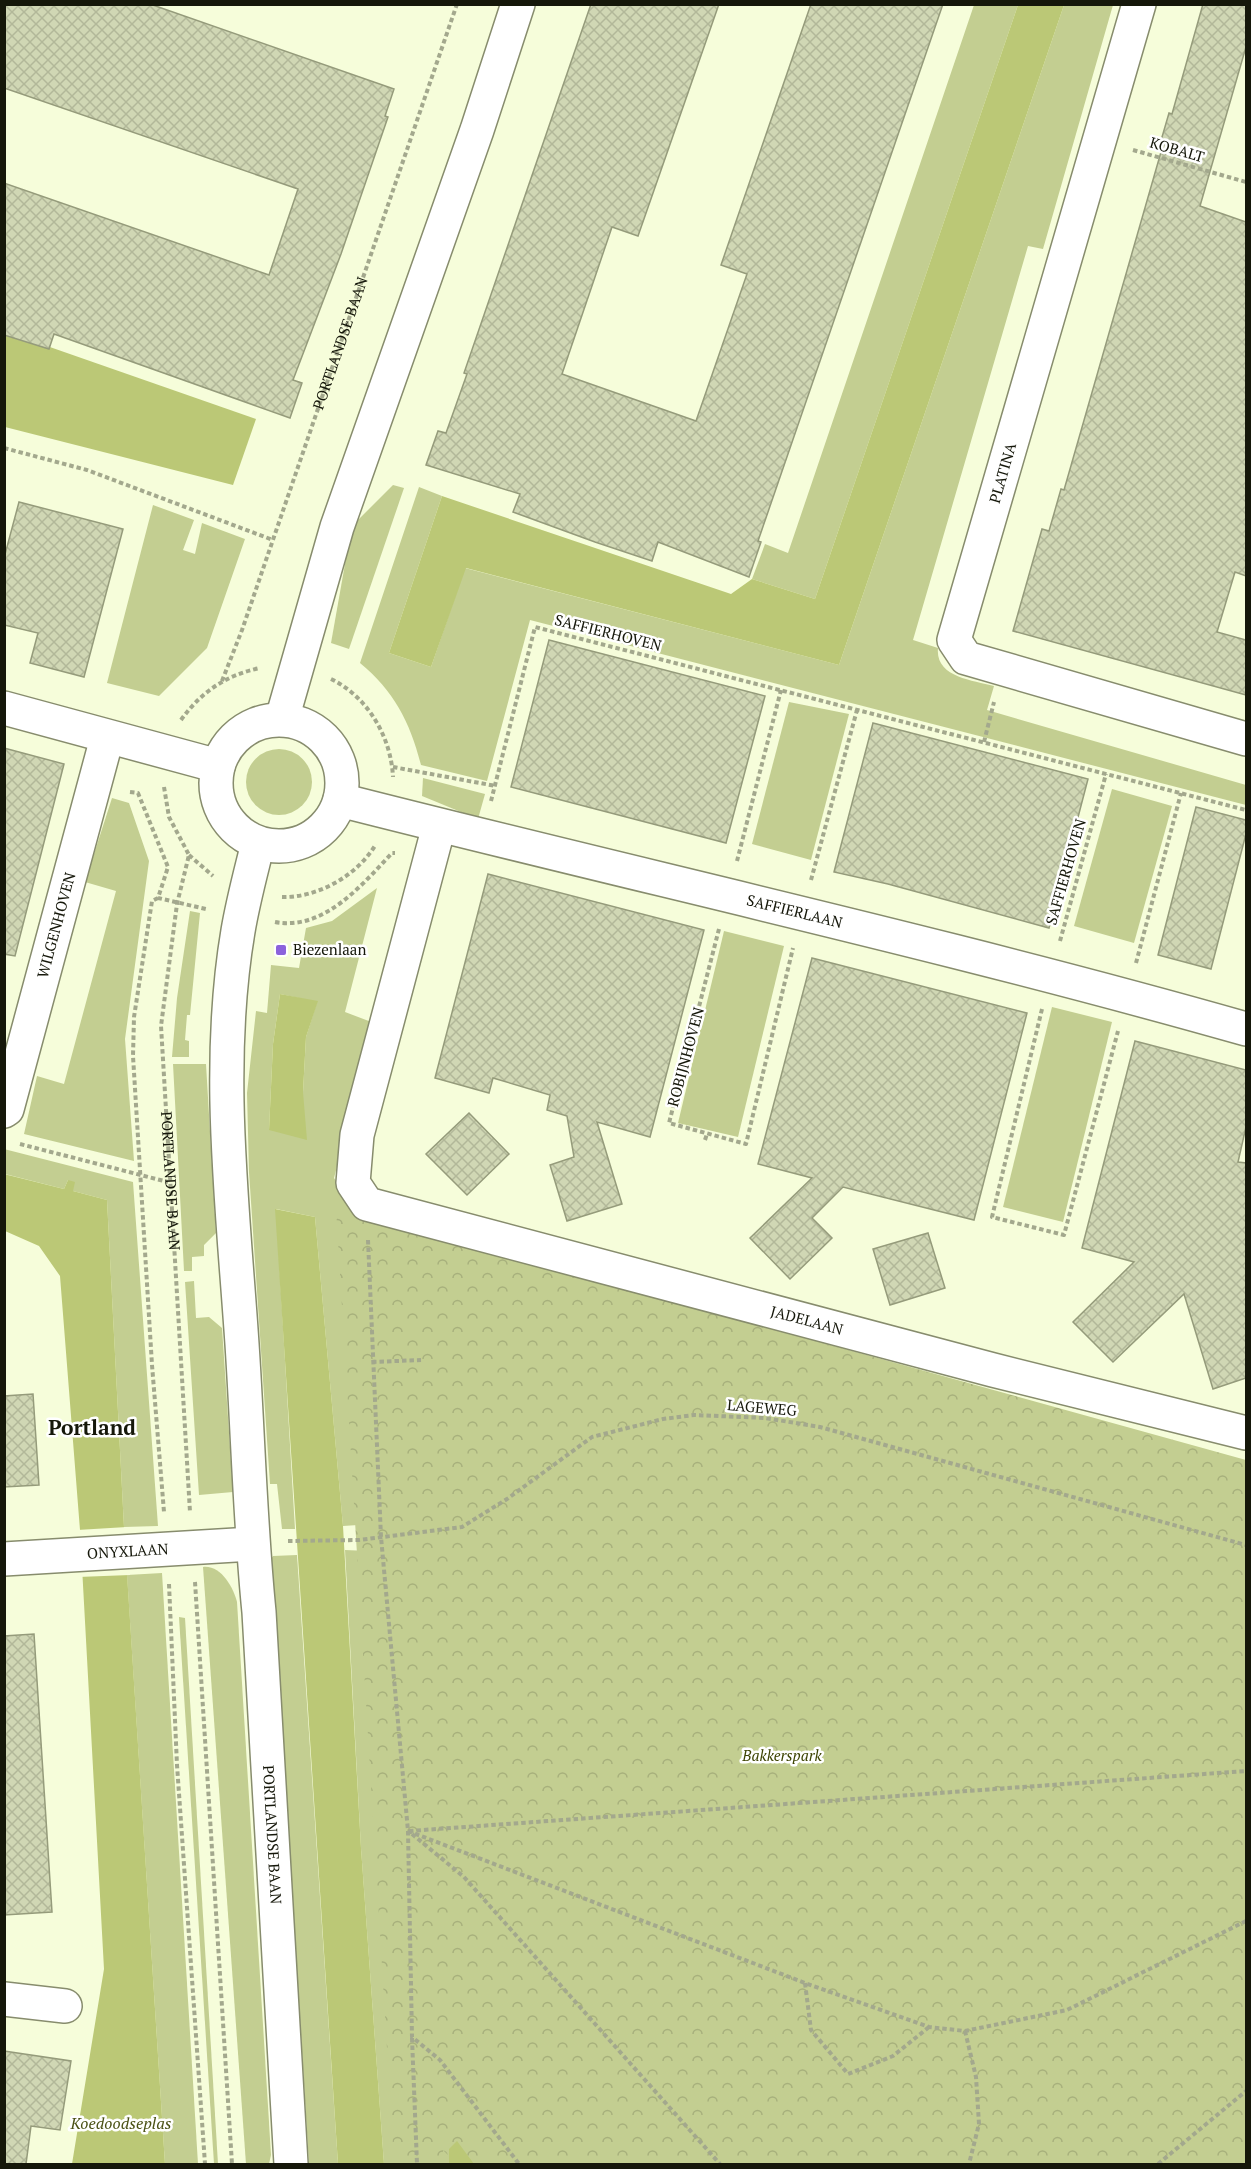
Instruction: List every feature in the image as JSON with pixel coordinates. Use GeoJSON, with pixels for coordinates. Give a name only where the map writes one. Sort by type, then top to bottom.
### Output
{"type":"FeatureCollection","features":[{"type":"Feature","properties":{"kind":"street"},"geometry":{"type":"LineString","coordinates":[[282,719],[337,527],[477,130],[518,4]]}},
{"type":"Feature","properties":{"kind":"street","name":"PLATINA"},"geometry":{"type":"LineString","coordinates":[[1139,4],[954,640],[966,658],[1246,739]]}},
{"type":"Feature","properties":{"kind":"street"},"geometry":{"type":"LineString","coordinates":[[4,708],[106,738],[218,766]]}},
{"type":"Feature","properties":{"kind":"street"},"geometry":{"type":"LineString","coordinates":[[282,719],[298,722],[326,738],[341,767],[340,800],[329,823],[309,839],[284,846],[258,843],[244,836],[223,813],[216,782],[218,766],[224,751],[235,737],[249,727],[265,721],[282,719]]}},
{"type":"Feature","properties":{"kind":"street","name":"WILGENHOVEN"},"geometry":{"type":"LineString","coordinates":[[4,1111],[29,1035],[106,738]]}},
{"type":"Feature","properties":{"kind":"street","name":"SAFFIERLAAN"},"geometry":{"type":"LineString","coordinates":[[340,800],[479,837],[729,894],[1128,996],[1246,1029]]}},
{"type":"Feature","properties":{"kind":"street"},"geometry":{"type":"LineString","coordinates":[[367,1204],[353,1183],[357,1135],[439,826]]}},
{"type":"Feature","properties":{"kind":"street","name":"PORTLANDSE BAAN"},"geometry":{"type":"LineString","coordinates":[[258,843],[237,933],[228,1037],[229,1150],[252,1505],[252,1544],[260,1624],[291,2164]]}},
{"type":"Feature","properties":{"kind":"street","name":"JADELAAN"},"geometry":{"type":"LineString","coordinates":[[367,1204],[993,1370],[1246,1433]]}},
{"type":"Feature","properties":{"kind":"street","name":"ONYXLAAN"},"geometry":{"type":"LineString","coordinates":[[4,1559],[252,1544]]}},
{"type":"Feature","properties":{"kind":"street"},"geometry":{"type":"LineString","coordinates":[[4,1999],[65,2006]]}},
{"type":"Feature","properties":{"kind":"path","name":"PORTLANDSE BAAN"},"geometry":{"type":"LineString","coordinates":[[222,681],[273,540],[457,4]]}},
{"type":"Feature","properties":{"kind":"path","name":"KOBALT"},"geometry":{"type":"LineString","coordinates":[[1100,141],[1246,182]]}},
{"type":"Feature","properties":{"kind":"path"},"geometry":{"type":"LineString","coordinates":[[4,448],[87,470],[273,540]]}},
{"type":"Feature","properties":{"kind":"path","name":"SAFFIERHOVEN"},"geometry":{"type":"LineString","coordinates":[[479,837],[496,786],[535,627],[1246,810]]}},
{"type":"Feature","properties":{"kind":"path"},"geometry":{"type":"LineString","coordinates":[[258,668],[297,668],[337,682],[369,709],[388,746],[393,767],[390,812],[373,849],[352,871],[326,887],[287,897],[246,893],[225,884],[205,871],[189,855],[173,827],[164,796],[166,753],[181,719],[193,704],[222,681],[258,668]]}},
{"type":"Feature","properties":{"kind":"path"},"geometry":{"type":"LineString","coordinates":[[729,894],[781,690]]}},
{"type":"Feature","properties":{"kind":"path"},"geometry":{"type":"LineString","coordinates":[[802,913],[857,710]]}},
{"type":"Feature","properties":{"kind":"path"},"geometry":{"type":"LineString","coordinates":[[393,767],[496,786]]}},
{"type":"Feature","properties":{"kind":"path","name":"SAFFIERHOVEN"},"geometry":{"type":"LineString","coordinates":[[1049,977],[1106,774]]}},
{"type":"Feature","properties":{"kind":"path"},"geometry":{"type":"LineString","coordinates":[[1049,977],[992,1217],[1064,1235],[1181,793]]}},
{"type":"Feature","properties":{"kind":"path","name":"PORTLANDSE BAAN"},"geometry":{"type":"LineString","coordinates":[[189,855],[177,904],[161,1026],[168,1182],[190,1510],[170,1548],[177,1766],[205,2164]]}},
{"type":"Feature","properties":{"kind":"path","name":"ROBIJNHOVEN"},"geometry":{"type":"LineString","coordinates":[[729,894],[669,1123],[707,1134],[746,1143],[802,913]]}},
{"type":"Feature","properties":{"kind":"path","name":"PORTLANDSE BAAN"},"geometry":{"type":"LineString","coordinates":[[158,897],[152,901],[133,1027],[141,1176],[164,1512],[170,1548],[232,2164]]}},
{"type":"Feature","properties":{"kind":"path"},"geometry":{"type":"LineString","coordinates":[[705,1140],[707,1134]]}},
{"type":"Feature","properties":{"kind":"path"},"geometry":{"type":"LineString","coordinates":[[16,1143],[168,1182]]}},
{"type":"Feature","properties":{"kind":"path"},"geometry":{"type":"LineString","coordinates":[[367,1204],[381,1537],[408,1831],[417,2164]]}},
{"type":"Feature","properties":{"kind":"path"},"geometry":{"type":"LineString","coordinates":[[1027,1231],[1028,1226]]}},
{"type":"Feature","properties":{"kind":"path"},"geometry":{"type":"LineString","coordinates":[[372,1362],[421,1360]]}},
{"type":"Feature","properties":{"kind":"path","name":"LAGEWEG"},"geometry":{"type":"LineString","coordinates":[[291,1541],[359,1540],[462,1527],[507,1499],[592,1437],[663,1419],[694,1415],[788,1420],[820,1427],[1246,1545]]}},
{"type":"Feature","properties":{"kind":"path"},"geometry":{"type":"LineString","coordinates":[[181,1510],[252,1505]]}},
{"type":"Feature","properties":{"kind":"path"},"geometry":{"type":"LineString","coordinates":[[164,1512],[172,1511]]}},
{"type":"Feature","properties":{"kind":"path"},"geometry":{"type":"LineString","coordinates":[[408,1831],[1246,1771]]}},
{"type":"Feature","properties":{"kind":"path"},"geometry":{"type":"LineString","coordinates":[[408,1831],[805,1983],[929,2027],[965,2031],[1067,2010],[1246,1921]]}},
{"type":"Feature","properties":{"kind":"path"},"geometry":{"type":"LineString","coordinates":[[408,1831],[464,1877],[720,2164]]}},
{"type":"Feature","properties":{"kind":"path"},"geometry":{"type":"LineString","coordinates":[[805,1983],[811,2030],[848,2074],[893,2056],[929,2027]]}},
{"type":"Feature","properties":{"kind":"path"},"geometry":{"type":"LineString","coordinates":[[965,2031],[976,2077],[979,2124],[969,2164]]}},
{"type":"Feature","properties":{"kind":"path"},"geometry":{"type":"LineString","coordinates":[[412,2037],[440,2060],[519,2164]]}},
{"type":"Feature","properties":{"kind":"path"},"geometry":{"type":"LineString","coordinates":[[1158,2164],[1246,2091]]}},
{"type":"Feature","properties":{"kind":"path"},"geometry":{"type":"LineString","coordinates":[[1166,2164],[1167,2157]]}},
{"type":"Feature","properties":{"kind":"green space"},"geometry":{"type":"Polygon","coordinates":[[[974,5],[1018,5],[815,599],[752,579],[765,544],[788,553],[974,5]]]}},
{"type":"Feature","properties":{"kind":"green space"},"geometry":{"type":"Polygon","coordinates":[[[1064,5],[1113,5],[1043,249],[1028,246],[913,640],[938,648],[942,665],[957,676],[994,686],[987,710],[1246,785],[1246,805],[530,620],[487,781],[421,765],[412,735],[399,708],[382,685],[360,663],[419,487],[442,496],[389,653],[431,667],[465,568],[839,665],[1064,5]]]}},
{"type":"Feature","properties":{"kind":"green space"},"geometry":{"type":"Polygon","coordinates":[[[393,485],[404,488],[349,649],[331,643],[348,547],[356,522],[393,485]]]}},
{"type":"Feature","properties":{"kind":"green space"},"geometry":{"type":"Polygon","coordinates":[[[153,505],[194,520],[183,550],[195,554],[202,523],[245,539],[207,648],[159,696],[107,683],[153,505]]]}},
{"type":"Feature","properties":{"kind":"green space"},"geometry":{"type":"Polygon","coordinates":[[[789,702],[849,714],[811,860],[752,844],[789,702]]]}},
{"type":"Feature","properties":{"kind":"green space"},"geometry":{"type":"Polygon","coordinates":[[[273,749],[285,749],[297,754],[307,764],[312,782],[310,795],[297,810],[285,815],[273,815],[261,810],[251,800],[246,788],[246,776],[251,764],[261,754],[273,749]]]}},
{"type":"Feature","properties":{"kind":"green space"},"geometry":{"type":"Polygon","coordinates":[[[423,778],[485,794],[478,819],[422,796],[423,778]]]}},
{"type":"Feature","properties":{"kind":"green space"},"geometry":{"type":"Polygon","coordinates":[[[1112,789],[1172,806],[1134,943],[1074,926],[1112,789]]]}},
{"type":"Feature","properties":{"kind":"green space"},"geometry":{"type":"Polygon","coordinates":[[[112,798],[129,803],[149,861],[125,1039],[134,1161],[24,1134],[37,1076],[64,1084],[116,891],[85,882],[112,798]]]}},
{"type":"Feature","properties":{"kind":"green space"},"geometry":{"type":"Polygon","coordinates":[[[377,888],[345,1012],[374,1023],[334,1178],[358,1214],[373,1524],[343,1526],[315,1217],[276,1209],[295,1529],[282,1529],[277,1484],[270,1484],[249,1172],[247,1093],[256,1011],[267,1013],[271,965],[299,968],[306,928],[332,921],[377,888]],[[280,994],[273,1044],[269,1130],[303,1092],[306,1037],[317,1002],[280,994]]]}},
{"type":"Feature","properties":{"kind":"green space"},"geometry":{"type":"Polygon","coordinates":[[[190,911],[200,913],[190,1015],[187,1015],[185,1040],[189,1041],[189,1057],[172,1057],[177,998],[190,911]]]}},
{"type":"Feature","properties":{"kind":"green space"},"geometry":{"type":"Polygon","coordinates":[[[724,931],[784,946],[738,1137],[678,1123],[724,931]]]}},
{"type":"Feature","properties":{"kind":"green space"},"geometry":{"type":"Polygon","coordinates":[[[1052,1007],[1112,1022],[1063,1222],[1003,1207],[1052,1007]]]}},
{"type":"Feature","properties":{"kind":"green space"},"geometry":{"type":"Polygon","coordinates":[[[173,1064],[206,1064],[216,1233],[204,1245],[204,1256],[192,1257],[192,1271],[184,1271],[173,1064]]]}},
{"type":"Feature","properties":{"kind":"green space"},"geometry":{"type":"Polygon","coordinates":[[[4,1149],[133,1182],[158,1526],[124,1527],[107,1200],[73,1191],[68,1180],[64,1189],[5,1174],[4,1149]]]}},
{"type":"Feature","properties":{"kind":"green space","name":"Bakkerspark"},"geometry":{"type":"Polygon","coordinates":[[[336,1208],[1246,1460],[1246,2164],[457,2164],[443,2150],[443,2164],[394,2164],[336,1208]]]}},
{"type":"Feature","properties":{"kind":"green space"},"geometry":{"type":"Polygon","coordinates":[[[194,1281],[196,1318],[209,1317],[222,1328],[233,1492],[199,1495],[185,1282],[194,1281]]]}},
{"type":"Feature","properties":{"kind":"green space"},"geometry":{"type":"Polygon","coordinates":[[[345,1550],[368,1551],[449,2149],[449,2164],[384,2164],[361,1848],[345,1550]]]}},
{"type":"Feature","properties":{"kind":"green space"},"geometry":{"type":"Polygon","coordinates":[[[297,1555],[338,2164],[309,2164],[271,1559],[273,1556],[297,1555]]]}},
{"type":"Feature","properties":{"kind":"green space"},"geometry":{"type":"Polygon","coordinates":[[[203,1567],[209,1567],[221,1573],[233,1590],[237,1602],[271,2155],[269,2164],[246,2164],[203,1567]]]}},
{"type":"Feature","properties":{"kind":"green space"},"geometry":{"type":"Polygon","coordinates":[[[162,1573],[198,2164],[165,2164],[127,1575],[162,1573]]]}},
{"type":"Feature","properties":{"kind":"green space"},"geometry":{"type":"Polygon","coordinates":[[[179,1617],[185,1618],[218,2164],[214,2164],[179,1617]]]}},
{"type":"Feature","properties":{"kind":"water"},"geometry":{"type":"Polygon","coordinates":[[[1018,5],[1064,5],[839,665],[466,568],[431,667],[389,653],[442,496],[731,594],[752,579],[815,599],[1018,5]]]}},
{"type":"Feature","properties":{"kind":"water"},"geometry":{"type":"Polygon","coordinates":[[[4,331],[256,419],[233,485],[5,427],[4,331]]]}},
{"type":"Feature","properties":{"kind":"water"},"geometry":{"type":"Polygon","coordinates":[[[280,994],[318,1001],[306,1037],[303,1092],[307,1140],[269,1130],[273,1044],[280,994]]]}},
{"type":"Feature","properties":{"kind":"water","name":"Koedoodseplas"},"geometry":{"type":"Polygon","coordinates":[[[4,1174],[64,1189],[68,1180],[75,1182],[73,1191],[107,1200],[124,1527],[165,2164],[72,2164],[104,1969],[80,1530],[60,1276],[39,1246],[5,1231],[4,1174]]]}},
{"type":"Feature","properties":{"kind":"water"},"geometry":{"type":"Polygon","coordinates":[[[275,1209],[315,1217],[343,1526],[361,1848],[384,2164],[338,2164],[275,1209]]]}},
{"type":"Feature","properties":{"kind":"water"},"geometry":{"type":"Polygon","coordinates":[[[457,2141],[474,2164],[449,2164],[449,2149],[457,2141]]]}},
{"type":"Feature","properties":{"kind":"pier"},"geometry":{"type":"Polygon","coordinates":[[[127,1527],[130,1575],[78,1577],[77,1530],[127,1527]]]}},
{"type":"Feature","properties":{"kind":"building"},"geometry":{"type":"Polygon","coordinates":[[[4,4],[150,4],[394,89],[385,116],[388,117],[341,254],[293,380],[302,383],[290,418],[54,334],[49,349],[4,335],[4,183],[269,275],[298,189],[4,88],[4,4]]]}},
{"type":"Feature","properties":{"kind":"building"},"geometry":{"type":"Polygon","coordinates":[[[591,4],[719,4],[638,236],[612,227],[562,374],[696,421],[747,274],[721,265],[811,4],[943,4],[758,541],[761,542],[749,577],[658,542],[652,561],[595,542],[513,512],[520,494],[426,465],[438,431],[446,433],[467,374],[464,373],[591,4]]]}},
{"type":"Feature","properties":{"kind":"building"},"geometry":{"type":"Polygon","coordinates":[[[1203,4],[1246,4],[1246,47],[1200,206],[1246,222],[1246,576],[1235,572],[1217,632],[1246,640],[1246,695],[1013,631],[1042,529],[1049,531],[1061,489],[1064,490],[1163,145],[1160,144],[1169,113],[1172,114],[1203,4]]]}},
{"type":"Feature","properties":{"kind":"building"},"geometry":{"type":"Polygon","coordinates":[[[19,502],[123,529],[84,677],[30,663],[38,633],[4,625],[4,558],[19,502]]]}},
{"type":"Feature","properties":{"kind":"building"},"geometry":{"type":"Polygon","coordinates":[[[549,640],[765,696],[726,843],[511,787],[549,640]]]}},
{"type":"Feature","properties":{"kind":"building"},"geometry":{"type":"Polygon","coordinates":[[[873,723],[1088,779],[1049,928],[888,884],[834,872],[873,723]]]}},
{"type":"Feature","properties":{"kind":"building"},"geometry":{"type":"Polygon","coordinates":[[[4,748],[64,764],[15,956],[4,954],[4,748]]]}},
{"type":"Feature","properties":{"kind":"building"},"geometry":{"type":"Polygon","coordinates":[[[1196,807],[1246,820],[1246,834],[1211,969],[1158,955],[1196,807]]]}},
{"type":"Feature","properties":{"kind":"building"},"geometry":{"type":"Polygon","coordinates":[[[488,874],[704,930],[650,1137],[597,1122],[622,1204],[567,1221],[550,1165],[574,1157],[567,1116],[547,1110],[550,1095],[493,1078],[489,1093],[435,1078],[488,874]]]}},
{"type":"Feature","properties":{"kind":"building"},"geometry":{"type":"Polygon","coordinates":[[[812,958],[1027,1013],[974,1220],[843,1187],[812,1218],[832,1238],[790,1279],[750,1238],[812,1178],[758,1164],[812,958]]]}},
{"type":"Feature","properties":{"kind":"building"},"geometry":{"type":"Polygon","coordinates":[[[1135,1041],[1246,1070],[1246,1127],[1238,1162],[1246,1163],[1246,1378],[1213,1389],[1184,1294],[1113,1362],[1073,1322],[1134,1262],[1082,1248],[1135,1041]]]}},
{"type":"Feature","properties":{"kind":"building"},"geometry":{"type":"Polygon","coordinates":[[[469,1113],[509,1154],[467,1195],[426,1154],[469,1113]]]}},
{"type":"Feature","properties":{"kind":"building"},"geometry":{"type":"Polygon","coordinates":[[[928,1233],[945,1288],[890,1305],[873,1249],[928,1233]]]}},
{"type":"Feature","properties":{"kind":"building"},"geometry":{"type":"Polygon","coordinates":[[[33,1394],[39,1485],[4,1487],[4,1396],[33,1394]]]}},
{"type":"Feature","properties":{"kind":"building"},"geometry":{"type":"Polygon","coordinates":[[[34,1634],[52,1912],[4,1915],[4,1636],[34,1634]]]}},
{"type":"Feature","properties":{"kind":"building"},"geometry":{"type":"Polygon","coordinates":[[[4,2051],[71,2061],[60,2130],[31,2126],[26,2164],[4,2164],[4,2051]]]}},
{"type":"Feature","properties":{"kind":"place","name":"Biezenlaan"},"geometry":{"type":"Point","coordinates":[281,950]}},
{"type":"Feature","properties":{"kind":"district","name":"Portland"},"geometry":{"type":"Point","coordinates":[92,1428]}}]}
